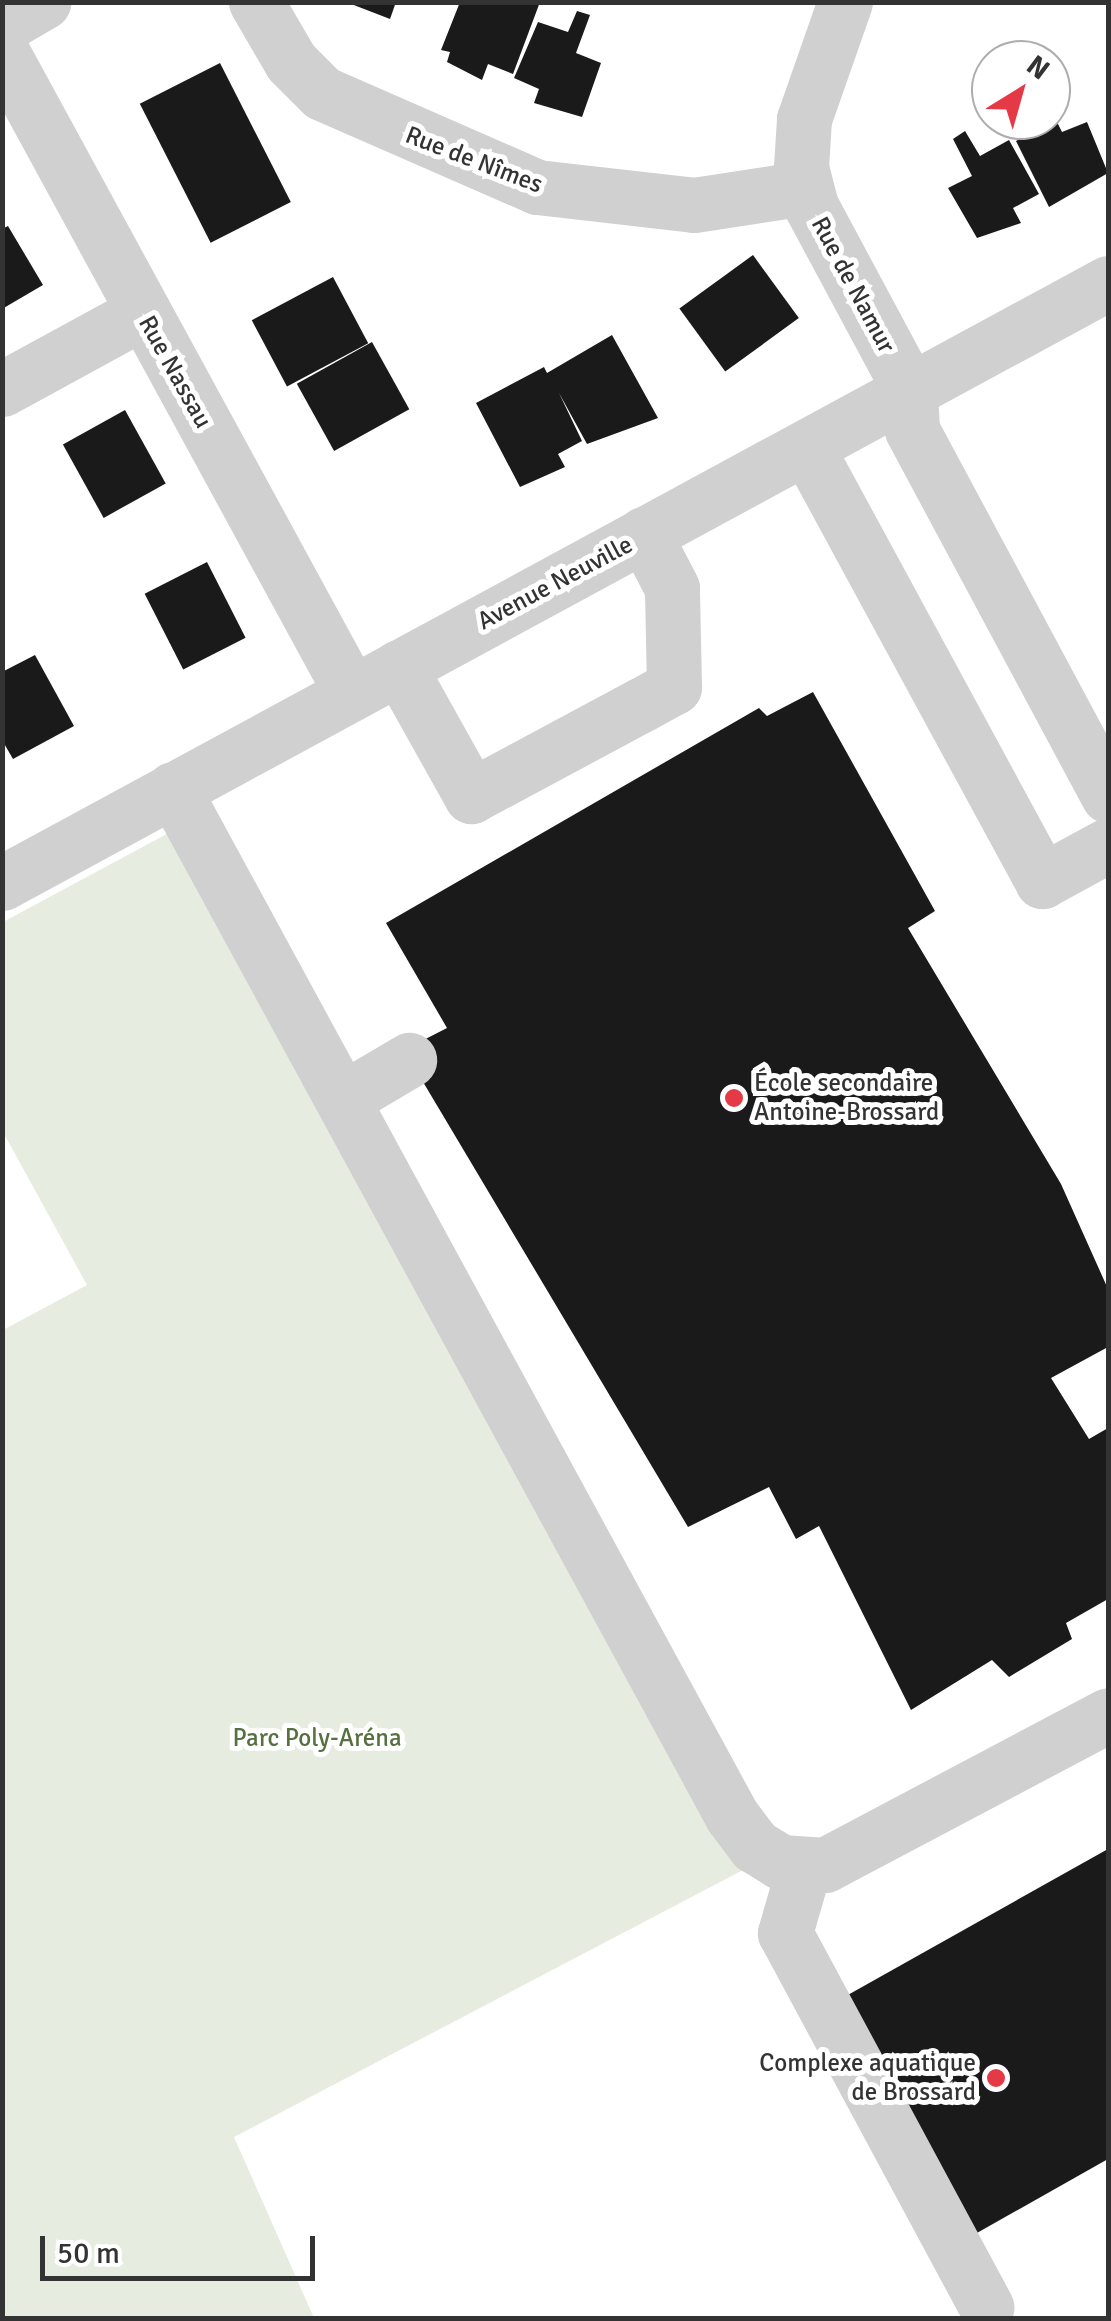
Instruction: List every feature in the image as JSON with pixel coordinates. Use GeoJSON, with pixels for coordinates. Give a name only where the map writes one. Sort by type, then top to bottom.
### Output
{"type":"FeatureCollection","features":[{"type":"Feature","properties":{"kind":"street"},"geometry":{"type":"LineString","coordinates":[[2,26],[44,2]]}},
{"type":"Feature","properties":{"kind":"street","name":"Rue de Nîmes"},"geometry":{"type":"LineString","coordinates":[[256,2],[291,62],[322,93],[537,187],[694,204],[805,188]]}},
{"type":"Feature","properties":{"kind":"street","name":"Rue de Namur"},"geometry":{"type":"LineString","coordinates":[[844,2],[804,120],[805,188],[910,392],[912,430],[1108,796]]}},
{"type":"Feature","properties":{"kind":"street","name":"Rue Nassau"},"geometry":{"type":"LineString","coordinates":[[2,52],[350,692]]}},
{"type":"Feature","properties":{"kind":"street","name":"Avenue Neuville"},"geometry":{"type":"LineString","coordinates":[[2,883],[910,392],[1104,296]]}},
{"type":"Feature","properties":{"kind":"street"},"geometry":{"type":"LineString","coordinates":[[2,389],[142,312]]}},
{"type":"Feature","properties":{"kind":"street"},"geometry":{"type":"LineString","coordinates":[[807,448],[1042,882],[1108,845]]}},
{"type":"Feature","properties":{"kind":"street"},"geometry":{"type":"LineString","coordinates":[[399,667],[471,796],[641,705],[674,687],[672,588],[644,534]]}},
{"type":"Feature","properties":{"kind":"street"},"geometry":{"type":"LineString","coordinates":[[173,789],[738,1825],[766,1855],[804,1867],[854,1854],[1108,1715]]}},
{"type":"Feature","properties":{"kind":"street"},"geometry":{"type":"LineString","coordinates":[[343,1099],[408,1060]]}},
{"type":"Feature","properties":{"kind":"street"},"geometry":{"type":"LineString","coordinates":[[804,1867],[786,1933],[986,2306]]}},
{"type":"Feature","properties":{"kind":"green space","name":"Parc Poly-Aréna"},"geometry":{"type":"Polygon","coordinates":[[[178,828],[745,1869],[234,2137],[314,2318],[3,2318],[3,1330],[87,1285],[3,1132],[3,922],[178,828]]]}},
{"type":"Feature","properties":{"kind":"building"},"geometry":{"type":"Polygon","coordinates":[[[346,2],[396,2],[390,19],[346,2]]]}},
{"type":"Feature","properties":{"kind":"building"},"geometry":{"type":"Polygon","coordinates":[[[460,2],[540,2],[513,74],[488,64],[482,80],[447,62],[450,52],[441,50],[460,2]]]}},
{"type":"Feature","properties":{"kind":"building"},"geometry":{"type":"Polygon","coordinates":[[[577,11],[590,15],[576,53],[601,63],[582,117],[534,103],[539,89],[514,78],[538,22],[568,32],[577,11]]]}},
{"type":"Feature","properties":{"kind":"building"},"geometry":{"type":"Polygon","coordinates":[[[220,63],[291,202],[211,243],[140,104],[220,63]]]}},
{"type":"Feature","properties":{"kind":"building"},"geometry":{"type":"Polygon","coordinates":[[[1087,122],[1108,173],[1049,207],[1016,141],[1071,140],[1071,128],[1087,122]]]}},
{"type":"Feature","properties":{"kind":"building"},"geometry":{"type":"Polygon","coordinates":[[[965,131],[980,156],[1009,140],[1039,194],[1013,208],[1021,223],[977,238],[948,188],[972,176],[953,139],[965,131]]]}},
{"type":"Feature","properties":{"kind":"building"},"geometry":{"type":"Polygon","coordinates":[[[8,226],[43,285],[2,309],[2,229],[8,226]]]}},
{"type":"Feature","properties":{"kind":"building"},"geometry":{"type":"Polygon","coordinates":[[[753,255],[799,318],[725,372],[679,308],[753,255]]]}},
{"type":"Feature","properties":{"kind":"building"},"geometry":{"type":"Polygon","coordinates":[[[333,277],[368,343],[287,386],[252,320],[333,277]]]}},
{"type":"Feature","properties":{"kind":"building"},"geometry":{"type":"Polygon","coordinates":[[[612,335],[658,418],[587,444],[559,393],[582,441],[558,454],[565,467],[520,487],[476,403],[544,367],[547,373],[612,335]]]}},
{"type":"Feature","properties":{"kind":"building"},"geometry":{"type":"Polygon","coordinates":[[[372,342],[409,409],[334,451],[297,384],[372,342]]]}},
{"type":"Feature","properties":{"kind":"building"},"geometry":{"type":"Polygon","coordinates":[[[125,410],[166,483],[104,518],[63,444],[125,410]]]}},
{"type":"Feature","properties":{"kind":"building"},"geometry":{"type":"Polygon","coordinates":[[[207,562],[246,638],[183,670],[145,594],[207,562]]]}},
{"type":"Feature","properties":{"kind":"building"},"geometry":{"type":"Polygon","coordinates":[[[35,655],[74,726],[13,759],[2,740],[2,672],[35,655]]]}},
{"type":"Feature","properties":{"kind":"building"},"geometry":{"type":"Polygon","coordinates":[[[813,692],[935,911],[908,928],[1061,1184],[1108,1289],[1108,1347],[1051,1378],[1089,1439],[1108,1428],[1108,1599],[1066,1623],[1072,1639],[1009,1677],[992,1660],[911,1710],[819,1526],[796,1539],[769,1487],[688,1527],[404,1050],[447,1028],[386,923],[759,708],[767,716],[813,692]]]}},
{"type":"Feature","properties":{"kind":"building","name":"Complexe aquatique de Brossard"},"geometry":{"type":"Polygon","coordinates":[[[1108,1849],[1108,2159],[961,2242],[846,1996],[1108,1849]]]}},
{"type":"Feature","properties":{"kind":"place","name":"École secondaire Antoine-Brossard"},"geometry":{"type":"Point","coordinates":[734,1098]}},
{"type":"Feature","properties":{"kind":"place","name":"Complexe aquatique de Brossard"},"geometry":{"type":"Point","coordinates":[996,2078]}}]}
